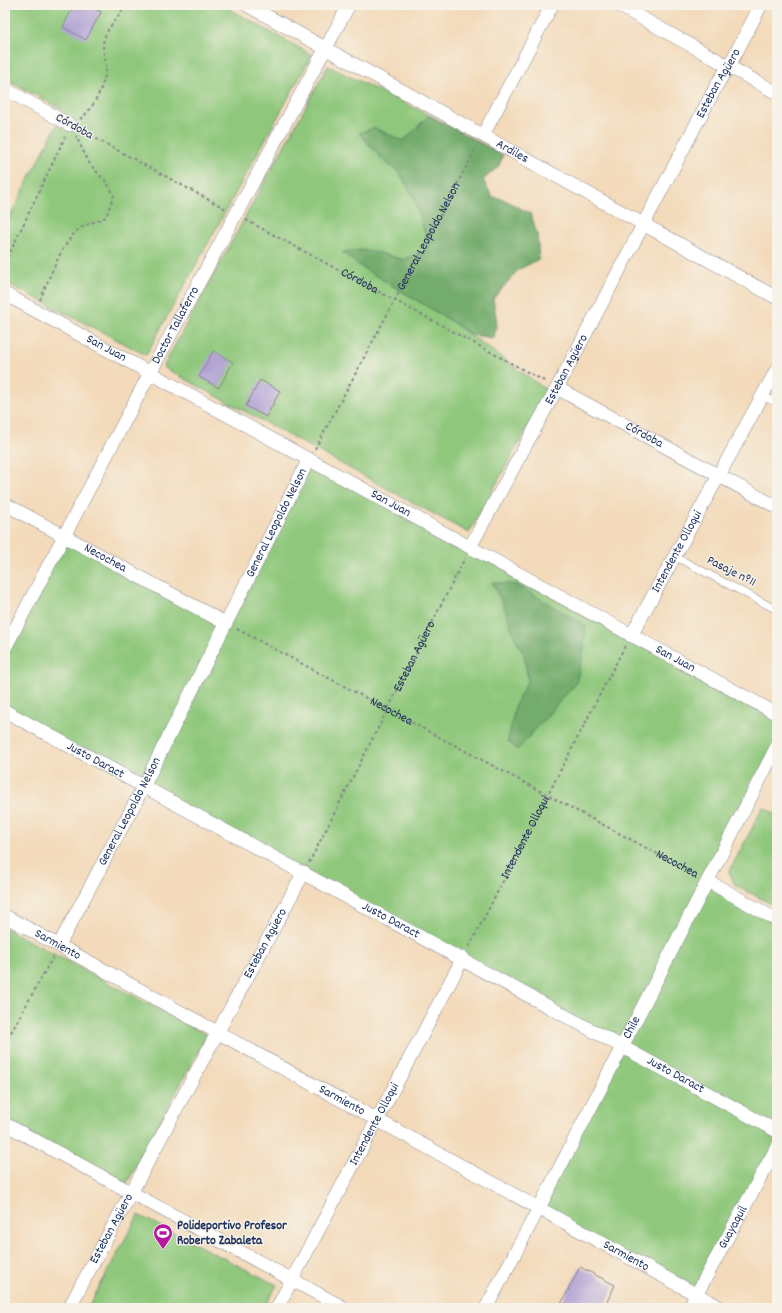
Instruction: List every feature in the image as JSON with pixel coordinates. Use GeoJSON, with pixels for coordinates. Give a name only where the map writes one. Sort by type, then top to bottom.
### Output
{"type":"FeatureCollection","features":[{"type":"Feature","properties":{"kind":"street","name":"Ardiles"},"geometry":{"type":"LineString","coordinates":[[247,5],[777,298]]}},
{"type":"Feature","properties":{"kind":"street","name":"Doctor Tallaferro"},"geometry":{"type":"LineString","coordinates":[[5,648],[150,373],[349,5]]}},
{"type":"Feature","properties":{"kind":"street"},"geometry":{"type":"LineString","coordinates":[[483,135],[552,5]]}},
{"type":"Feature","properties":{"kind":"street"},"geometry":{"type":"LineString","coordinates":[[618,5],[777,93]]}},
{"type":"Feature","properties":{"kind":"street","name":"Esteban Agüero"},"geometry":{"type":"LineString","coordinates":[[470,547],[557,388],[719,81],[729,66],[761,5]]}},
{"type":"Feature","properties":{"kind":"street","name":"Córdoba"},"geometry":{"type":"LineString","coordinates":[[5,89],[70,125]]}},
{"type":"Feature","properties":{"kind":"street","name":"San Juan"},"geometry":{"type":"LineString","coordinates":[[5,294],[631,636],[777,714]]}},
{"type":"Feature","properties":{"kind":"street","name":"Intendente Olloqui"},"geometry":{"type":"LineString","coordinates":[[631,636],[777,369]]}},
{"type":"Feature","properties":{"kind":"street","name":"Córdoba"},"geometry":{"type":"LineString","coordinates":[[557,388],[777,507]]}},
{"type":"Feature","properties":{"kind":"street","name":"General Leopoldo Nelson"},"geometry":{"type":"LineString","coordinates":[[59,945],[309,459]]}},
{"type":"Feature","properties":{"kind":"street","name":"Necochea"},"geometry":{"type":"LineString","coordinates":[[5,504],[225,623]]}},
{"type":"Feature","properties":{"kind":"street","name":"Justo Daract"},"geometry":{"type":"LineString","coordinates":[[5,711],[623,1045],[777,1131]]}},
{"type":"Feature","properties":{"kind":"street","name":"Chile"},"geometry":{"type":"LineString","coordinates":[[486,1308],[777,746]]}},
{"type":"Feature","properties":{"kind":"street","name":"Esteban Agüero"},"geometry":{"type":"LineString","coordinates":[[69,1308],[304,872]]}},
{"type":"Feature","properties":{"kind":"street","name":"Necochea"},"geometry":{"type":"LineString","coordinates":[[708,881],[777,920]]}},
{"type":"Feature","properties":{"kind":"street","name":"Sarmiento"},"geometry":{"type":"LineString","coordinates":[[5,916],[721,1308]]}},
{"type":"Feature","properties":{"kind":"street","name":"Intendente Olloqui"},"geometry":{"type":"LineString","coordinates":[[277,1308],[463,958]]}},
{"type":"Feature","properties":{"kind":"street"},"geometry":{"type":"LineString","coordinates":[[5,1124],[344,1308]]}},
{"type":"Feature","properties":{"kind":"street","name":"Guayaquil"},"geometry":{"type":"LineString","coordinates":[[689,1308],[777,1147]]}},
{"type":"Feature","properties":{"kind":"lane"},"geometry":{"type":"LineString","coordinates":[[763,396],[777,403]]}},
{"type":"Feature","properties":{"kind":"lane","name":"Pasaje nº11"},"geometry":{"type":"LineString","coordinates":[[674,556],[777,610]]}},
{"type":"Feature","properties":{"kind":"path","name":"Córdoba"},"geometry":{"type":"LineString","coordinates":[[70,125],[557,388]]}},
{"type":"Feature","properties":{"kind":"path"},"geometry":{"type":"LineString","coordinates":[[36,311],[50,273],[68,243],[78,230],[106,217],[114,195],[107,183],[89,163],[70,125]]}},
{"type":"Feature","properties":{"kind":"path","name":"General Leopoldo Nelson"},"geometry":{"type":"LineString","coordinates":[[309,459],[483,135]]}},
{"type":"Feature","properties":{"kind":"path","name":"Esteban Agüero"},"geometry":{"type":"LineString","coordinates":[[304,872],[470,547]]}},
{"type":"Feature","properties":{"kind":"path","name":"Necochea"},"geometry":{"type":"LineString","coordinates":[[225,623],[708,881]]}},
{"type":"Feature","properties":{"kind":"path","name":"Intendente Olloqui"},"geometry":{"type":"LineString","coordinates":[[463,958],[631,636]]}},
{"type":"Feature","properties":{"kind":"path"},"geometry":{"type":"LineString","coordinates":[[5,1043],[59,945]]}},
{"type":"Feature","properties":{"kind":"green space"},"geometry":{"type":"Polygon","coordinates":[[[5,5],[222,5],[312,55],[146,355],[5,282],[5,226],[64,111],[5,78],[5,5]]]}},
{"type":"Feature","properties":{"kind":"green space"},"geometry":{"type":"Polygon","coordinates":[[[328,66],[429,115],[403,141],[374,128],[383,160],[400,173],[414,198],[428,243],[425,252],[403,260],[380,253],[360,266],[448,319],[548,391],[469,533],[163,367],[328,66]]]}},
{"type":"Feature","properties":{"kind":"green space"},"geometry":{"type":"Polygon","coordinates":[[[429,115],[503,155],[499,166],[483,180],[492,197],[503,199],[531,214],[537,234],[539,259],[518,270],[493,299],[497,323],[494,338],[472,335],[360,266],[342,252],[361,250],[380,253],[403,260],[425,252],[428,243],[414,198],[400,173],[383,160],[359,133],[374,128],[403,141],[429,115]]]}},
{"type":"Feature","properties":{"kind":"green space"},"geometry":{"type":"Polygon","coordinates":[[[309,459],[777,714],[777,746],[708,880],[777,920],[777,1146],[697,1295],[539,1208],[623,1046],[5,711],[5,648],[65,536],[225,623],[309,459]]]}},
{"type":"Feature","properties":{"kind":"green space"},"geometry":{"type":"Polygon","coordinates":[[[492,582],[517,585],[586,626],[584,649],[576,683],[517,750],[508,741],[515,706],[528,680],[524,655],[514,636],[505,609],[492,582]]]}},
{"type":"Feature","properties":{"kind":"green space"},"geometry":{"type":"Polygon","coordinates":[[[763,807],[777,815],[777,907],[735,885],[729,872],[763,807]]]}},
{"type":"Feature","properties":{"kind":"green space"},"geometry":{"type":"Polygon","coordinates":[[[5,928],[207,1035],[127,1183],[5,1122],[5,928]]]}},
{"type":"Feature","properties":{"kind":"green space","name":"Polideportivo Profesor Roberto Zabaleta"},"geometry":{"type":"Polygon","coordinates":[[[138,1215],[277,1285],[264,1308],[88,1308],[138,1215]]]}},
{"type":"Feature","properties":{"kind":"building"},"geometry":{"type":"Polygon","coordinates":[[[74,5],[87,5],[101,12],[86,40],[63,27],[74,5]]]}},
{"type":"Feature","properties":{"kind":"building"},"geometry":{"type":"Polygon","coordinates":[[[213,351],[233,362],[219,388],[199,377],[213,351]]]}},
{"type":"Feature","properties":{"kind":"building"},"geometry":{"type":"Polygon","coordinates":[[[260,380],[280,391],[266,417],[246,406],[260,380]]]}},
{"type":"Feature","properties":{"kind":"building"},"geometry":{"type":"Polygon","coordinates":[[[580,1267],[615,1285],[604,1308],[559,1308],[580,1267]]]}},
{"type":"Feature","properties":{"kind":"place","name":"Polideportivo Profesor Roberto Zabaleta"},"geometry":{"type":"Point","coordinates":[163,1250]}}]}
